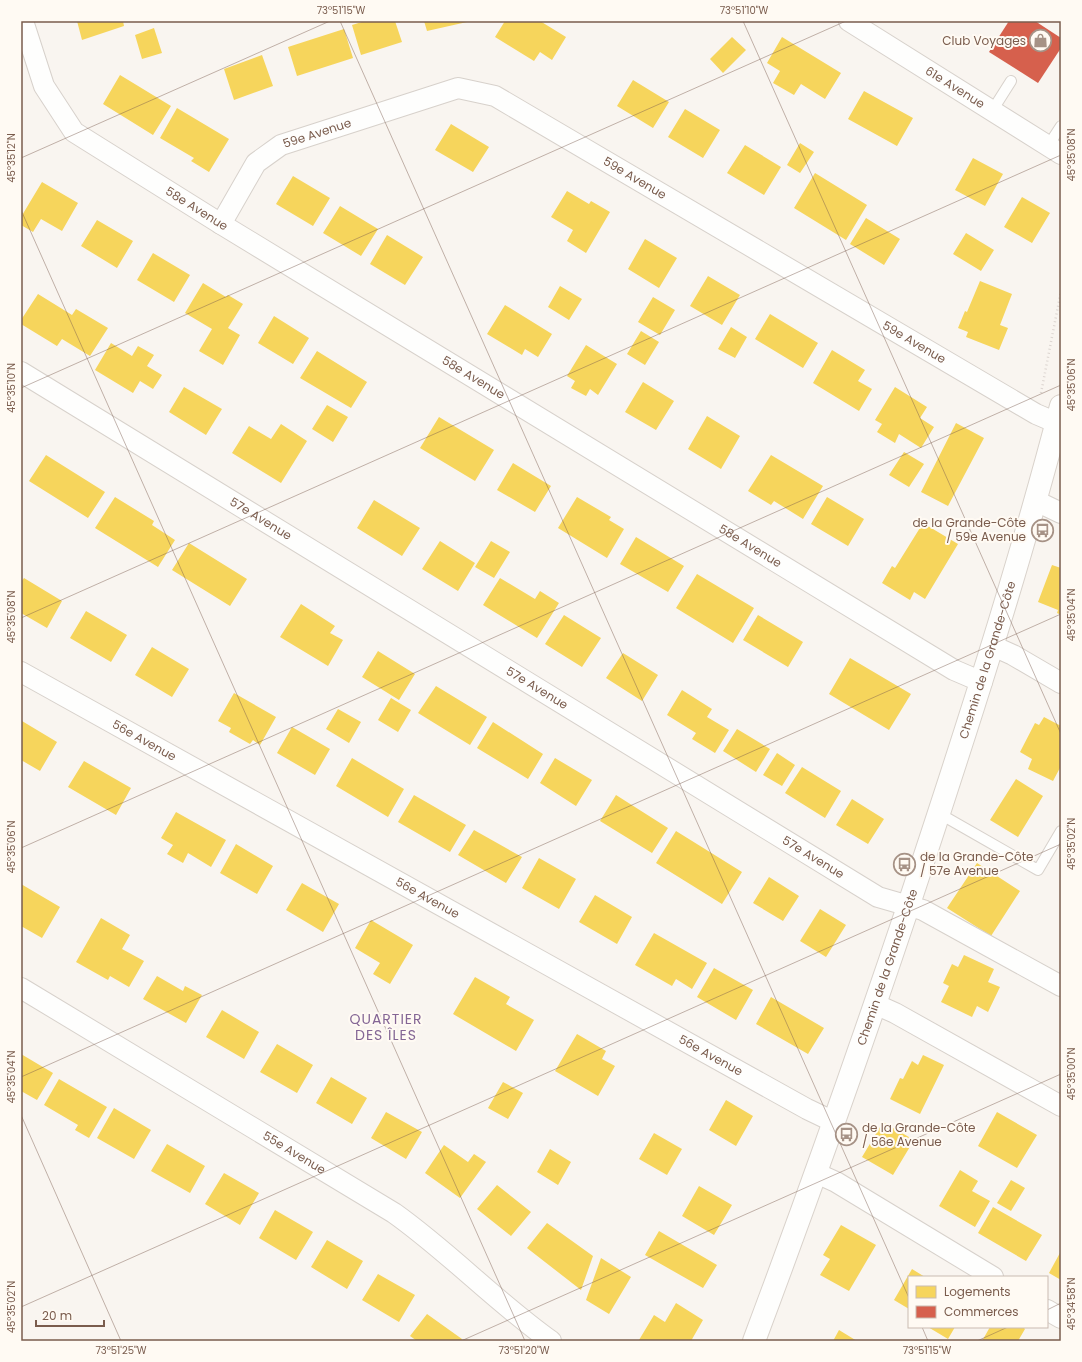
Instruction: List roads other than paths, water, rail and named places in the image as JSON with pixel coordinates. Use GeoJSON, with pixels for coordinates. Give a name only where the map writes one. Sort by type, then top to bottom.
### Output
{"type":"FeatureCollection","features":[{"type":"Feature","properties":{"kind":"main road","name":"Chemin de la Grande-Côte"},"geometry":{"type":"LineString","coordinates":[[754,1341],[834,1122],[940,814],[993,646],[1036,501],[1059,414]]}},
{"type":"Feature","properties":{"kind":"street","name":"58e Avenue"},"geometry":{"type":"LineString","coordinates":[[23,21],[44,86],[74,132],[221,224],[954,670],[982,682]]}},
{"type":"Feature","properties":{"kind":"street","name":"61e Avenue"},"geometry":{"type":"LineString","coordinates":[[849,21],[1055,150]]}},
{"type":"Feature","properties":{"kind":"street","name":"59e Avenue"},"geometry":{"type":"LineString","coordinates":[[221,224],[256,163],[281,145],[458,88],[495,96],[1036,414],[1059,414]]}},
{"type":"Feature","properties":{"kind":"street","name":"57e Avenue"},"geometry":{"type":"LineString","coordinates":[[21,372],[875,895],[930,913],[1061,986]]}},
{"type":"Feature","properties":{"kind":"street"},"geometry":{"type":"LineString","coordinates":[[1036,501],[1061,513]]}},
{"type":"Feature","properties":{"kind":"street"},"geometry":{"type":"LineString","coordinates":[[993,646],[1013,655],[1061,682]]}},
{"type":"Feature","properties":{"kind":"street","name":"56e Avenue"},"geometry":{"type":"LineString","coordinates":[[21,672],[807,1109],[834,1122]]}},
{"type":"Feature","properties":{"kind":"street","name":"55e Avenue"},"geometry":{"type":"LineString","coordinates":[[21,988],[394,1213],[422,1234],[514,1313],[551,1341]]}},
{"type":"Feature","properties":{"kind":"street"},"geometry":{"type":"LineString","coordinates":[[875,1004],[895,1013],[1061,1106]]}},
{"type":"Feature","properties":{"kind":"street"},"geometry":{"type":"LineString","coordinates":[[816,1173],[836,1182],[991,1276]]}},
{"type":"Feature","properties":{"kind":"street"},"geometry":{"type":"LineString","coordinates":[[1048,1311],[1061,1318]]}},
{"type":"Feature","properties":{"kind":"lane"},"geometry":{"type":"LineString","coordinates":[[992,111],[1012,81]]}},
{"type":"Feature","properties":{"kind":"lane"},"geometry":{"type":"LineString","coordinates":[[1055,150],[1061,126]]}},
{"type":"Feature","properties":{"kind":"lane"},"geometry":{"type":"LineString","coordinates":[[940,814],[1038,870],[1061,831]]}},
{"type":"Feature","properties":{"kind":"place","name":"Club Voyages"},"geometry":{"type":"Point","coordinates":[1041,41]}},
{"type":"Feature","properties":{"kind":"place","name":"de la Grande-Côte / 59e Avenue"},"geometry":{"type":"Point","coordinates":[1042,530]}},
{"type":"Feature","properties":{"kind":"place","name":"de la Grande-Côte / 57e Avenue"},"geometry":{"type":"Point","coordinates":[905,864]}},
{"type":"Feature","properties":{"kind":"place","name":"de la Grande-Côte / 56e Avenue"},"geometry":{"type":"Point","coordinates":[846,1135]}},
{"type":"Feature","properties":{"kind":"district","name":"QUARTIER DES ÎLES"},"geometry":{"type":"Point","coordinates":[386,1028]}}]}
